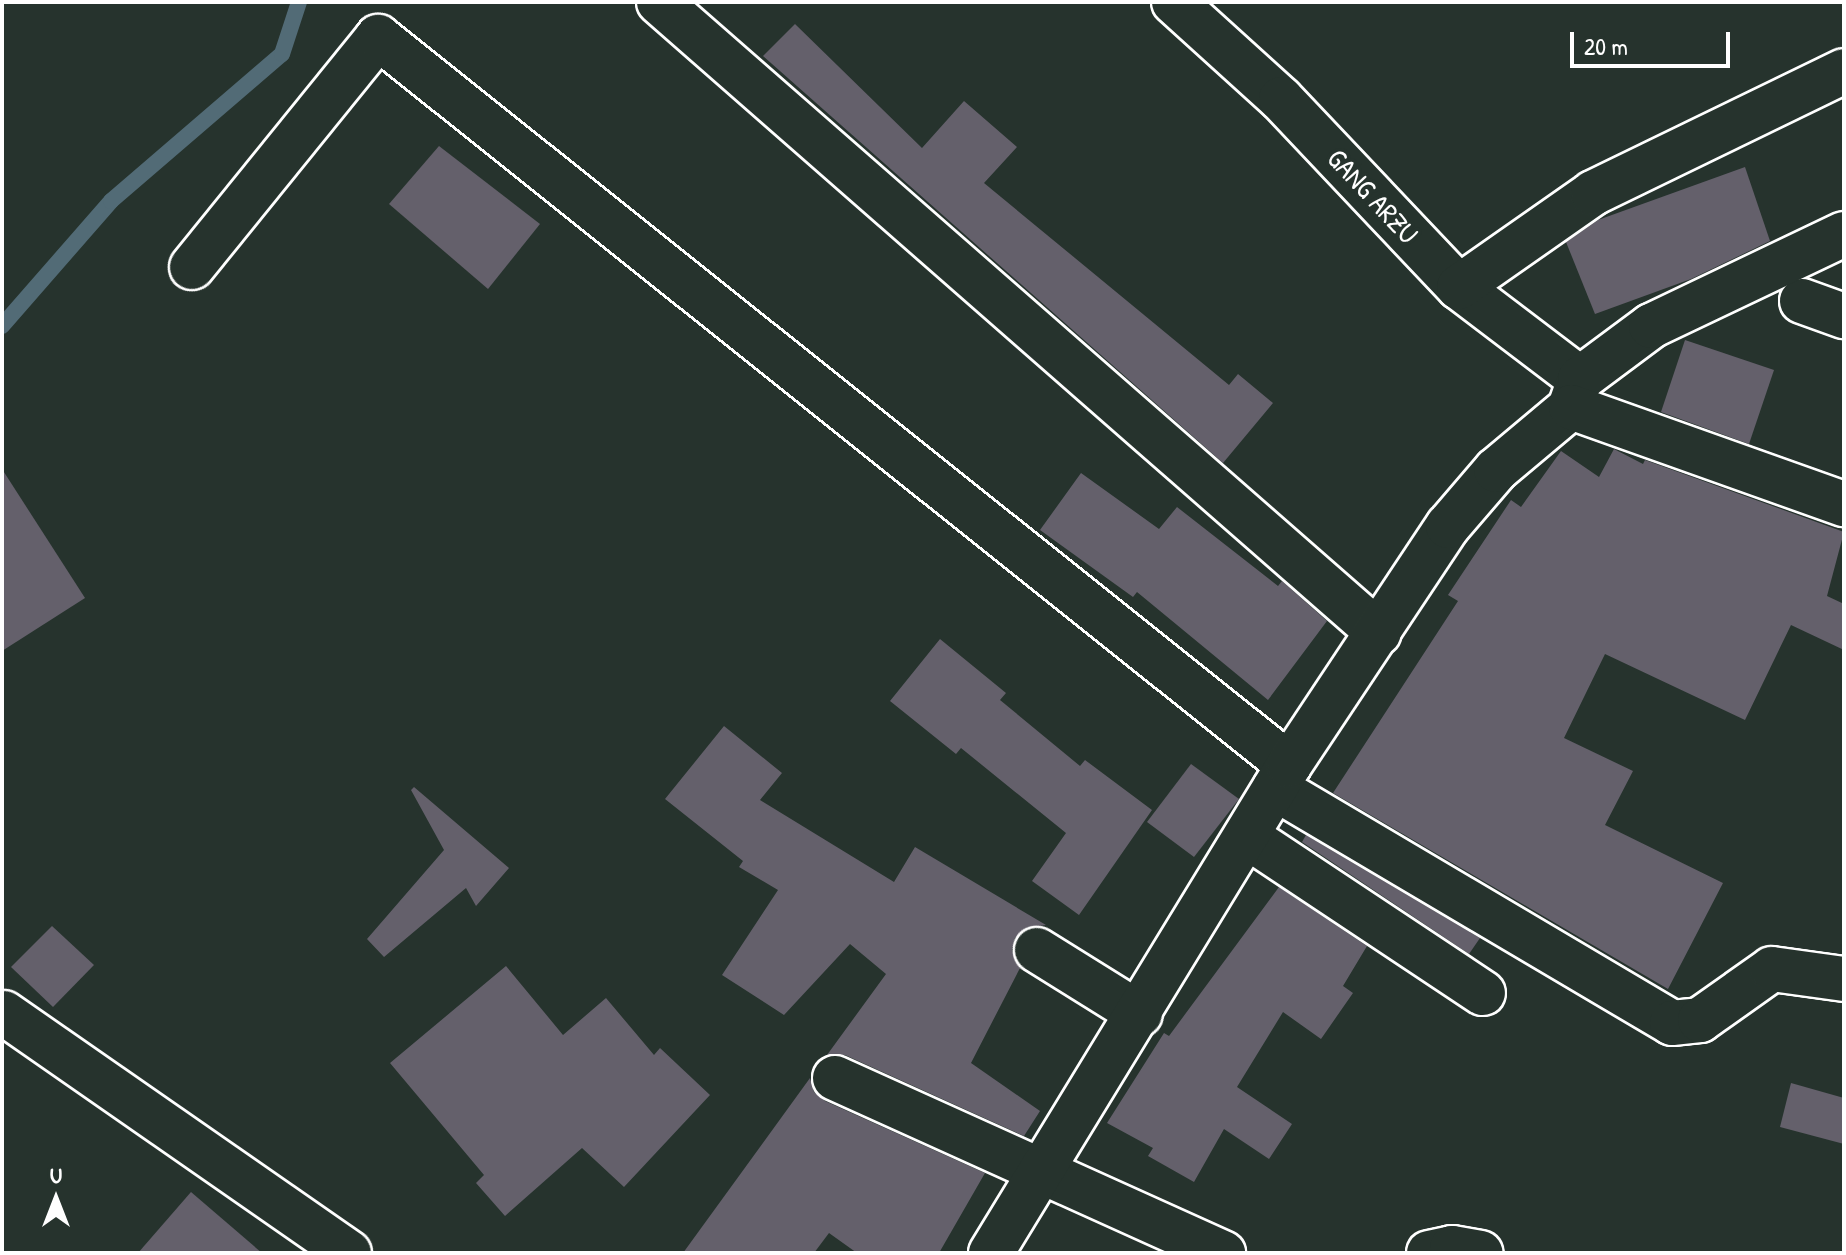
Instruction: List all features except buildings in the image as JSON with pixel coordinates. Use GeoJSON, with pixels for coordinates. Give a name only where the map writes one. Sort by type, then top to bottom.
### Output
{"type":"FeatureCollection","features":[{"type":"Feature","properties":{"kind":"street"},"geometry":{"type":"LineString","coordinates":[[659,2],[1379,633]]}},
{"type":"Feature","properties":{"kind":"street","name":"GANG ARZU"},"geometry":{"type":"LineString","coordinates":[[1174,2],[1281,99],[1459,287],[1576,393],[1844,504]]}},
{"type":"Feature","properties":{"kind":"street"},"geometry":{"type":"LineString","coordinates":[[192,267],[378,37],[1282,776],[1672,1023],[1700,1020],[1772,969],[1844,979]]}},
{"type":"Feature","properties":{"kind":"street"},"geometry":{"type":"LineString","coordinates":[[1459,287],[1593,193],[1844,71]]}},
{"type":"Feature","properties":{"kind":"street"},"geometry":{"type":"LineString","coordinates":[[991,1253],[1045,1171],[1282,776],[1448,526],[1496,470],[1651,326],[1844,234]]}},
{"type":"Feature","properties":{"kind":"street"},"geometry":{"type":"LineString","coordinates":[[1802,301],[1844,316]]}},
{"type":"Feature","properties":{"kind":"street"},"geometry":{"type":"LineString","coordinates":[[1248,837],[1483,993]]}},
{"type":"Feature","properties":{"kind":"street"},"geometry":{"type":"LineString","coordinates":[[1037,950],[1140,1014]]}},
{"type":"Feature","properties":{"kind":"street"},"geometry":{"type":"LineString","coordinates":[[4,1013],[349,1253]]}},
{"type":"Feature","properties":{"kind":"street"},"geometry":{"type":"LineString","coordinates":[[835,1078],[1223,1253]]}},
{"type":"Feature","properties":{"kind":"street"},"geometry":{"type":"LineString","coordinates":[[1429,1253],[1452,1248],[1481,1253]]}},
{"type":"Feature","properties":{"kind":"waterway"},"geometry":{"type":"LineString","coordinates":[[2,326],[111,201],[282,54],[299,2]]}}]}
